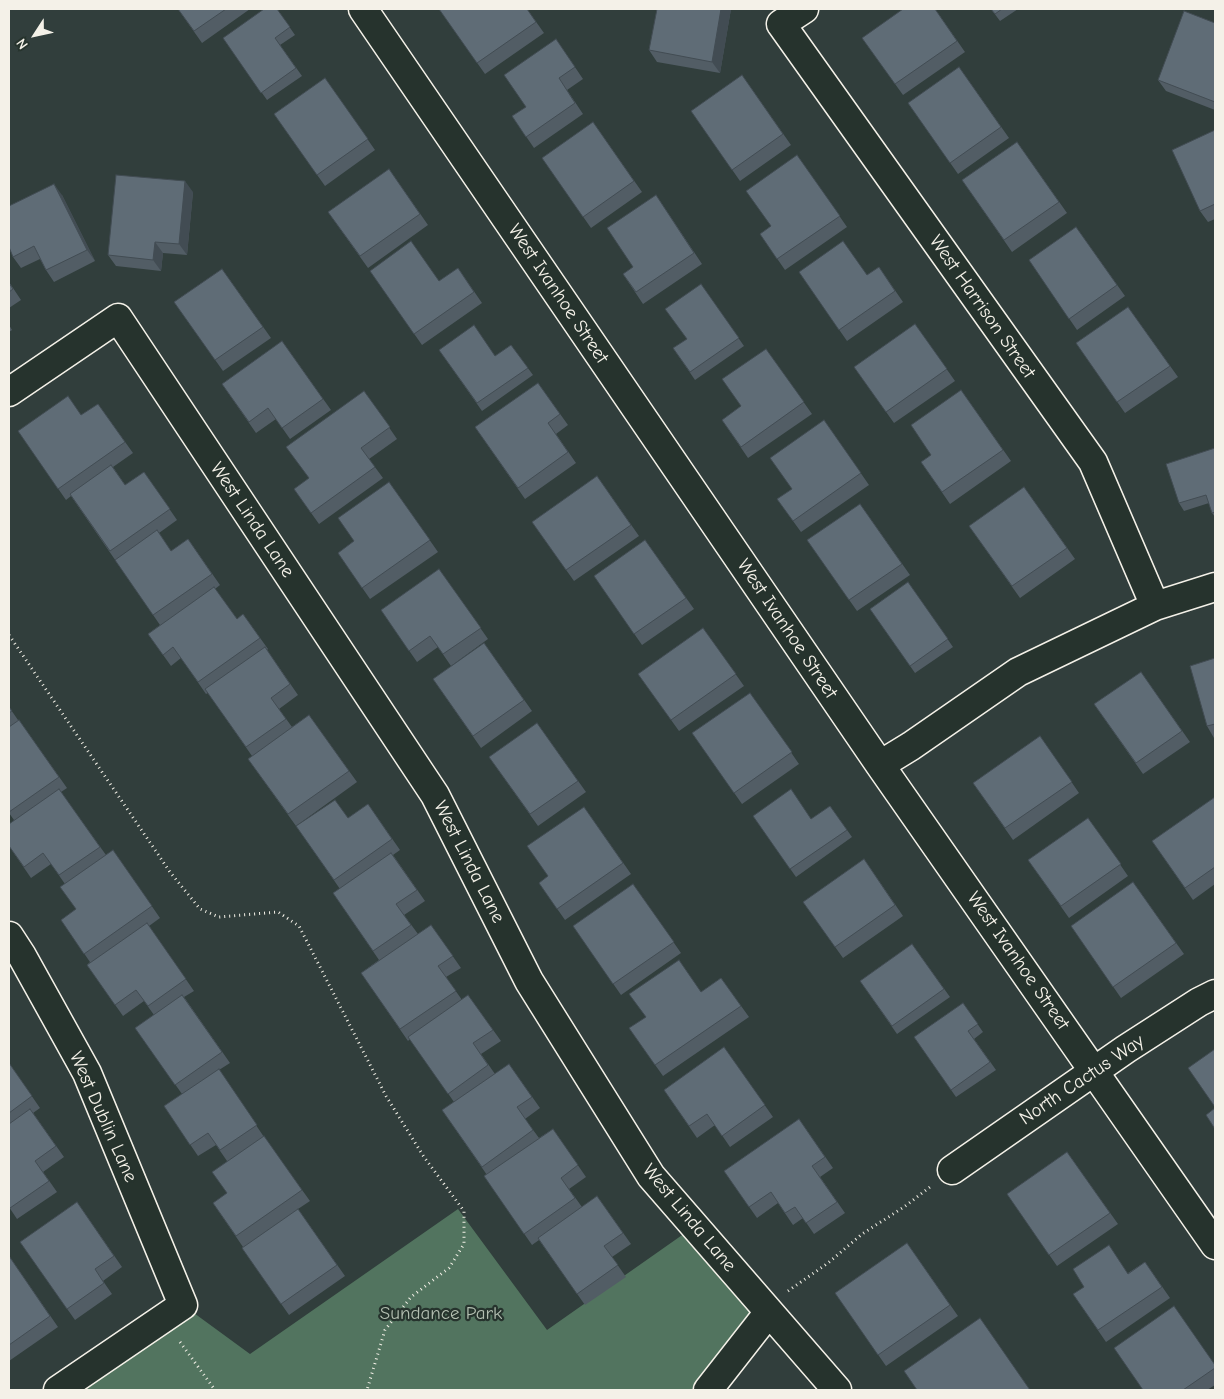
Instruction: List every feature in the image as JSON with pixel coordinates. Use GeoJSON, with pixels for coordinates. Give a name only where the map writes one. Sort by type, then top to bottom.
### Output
{"type":"FeatureCollection","features":[{"type":"Feature","properties":{"kind":"street","name":"West Ivanhoe Street"},"geometry":{"type":"LineString","coordinates":[[363,9],[880,765],[1215,1245]]}},
{"type":"Feature","properties":{"kind":"street","name":"West Harrison Street"},"geometry":{"type":"LineString","coordinates":[[804,9],[781,24],[1093,462],[1155,606]]}},
{"type":"Feature","properties":{"kind":"street","name":"West Linda Lane"},"geometry":{"type":"LineString","coordinates":[[9,392],[118,318],[435,795],[529,980],[651,1176],[837,1390]]}},
{"type":"Feature","properties":{"kind":"street"},"geometry":{"type":"LineString","coordinates":[[880,765],[911,746],[1018,672],[1155,606],[1215,587]]}},
{"type":"Feature","properties":{"kind":"street","name":"West Dublin Lane"},"geometry":{"type":"LineString","coordinates":[[9,936],[87,1073],[173,1312]]}},
{"type":"Feature","properties":{"kind":"street","name":"North Cactus Way"},"geometry":{"type":"LineString","coordinates":[[952,1170],[1094,1070],[1198,1002],[1215,994]]}},
{"type":"Feature","properties":{"kind":"street"},"geometry":{"type":"LineString","coordinates":[[58,1390],[173,1312]]}},
{"type":"Feature","properties":{"kind":"street"},"geometry":{"type":"LineString","coordinates":[[708,1390],[769,1312]]}},
{"type":"Feature","properties":{"kind":"path"},"geometry":{"type":"LineString","coordinates":[[9,635],[170,872],[200,909],[219,917],[278,912],[298,926],[386,1096],[424,1157],[464,1211],[464,1244],[448,1268],[411,1297],[385,1330],[367,1390]]}},
{"type":"Feature","properties":{"kind":"path"},"geometry":{"type":"LineString","coordinates":[[769,1312],[789,1289],[828,1263],[862,1234],[904,1207],[952,1170]]}},
{"type":"Feature","properties":{"kind":"path"},"geometry":{"type":"LineString","coordinates":[[173,1312],[215,1390]]}},
{"type":"Feature","properties":{"kind":"green space","name":"Sundance Park"},"geometry":{"type":"Polygon","coordinates":[[[458,1209],[547,1330],[695,1226],[769,1312],[708,1390],[58,1390],[183,1305],[250,1354],[458,1209]]]}},
{"type":"Feature","properties":{"kind":"building"},"geometry":{"type":"Polygon","coordinates":[[[178,9],[226,9],[194,31],[178,9]]]}},
{"type":"Feature","properties":{"kind":"building"},"geometry":{"type":"Polygon","coordinates":[[[264,9],[277,9],[290,27],[275,38],[296,68],[261,93],[223,38],[264,9]]]}},
{"type":"Feature","properties":{"kind":"building"},"geometry":{"type":"Polygon","coordinates":[[[439,9],[527,9],[536,22],[477,63],[439,9]]]}},
{"type":"Feature","properties":{"kind":"building"},"geometry":{"type":"Polygon","coordinates":[[[657,9],[721,9],[712,62],[649,50],[657,9]]]}},
{"type":"Feature","properties":{"kind":"building"},"geometry":{"type":"Polygon","coordinates":[[[903,9],[935,9],[957,41],[895,84],[862,38],[903,9]]]}},
{"type":"Feature","properties":{"kind":"building"},"geometry":{"type":"Polygon","coordinates":[[[991,9],[1002,9],[995,14],[991,9]]]}},
{"type":"Feature","properties":{"kind":"building"},"geometry":{"type":"Polygon","coordinates":[[[1184,11],[1215,23],[1215,102],[1158,80],[1184,11]]]}},
{"type":"Feature","properties":{"kind":"building"},"geometry":{"type":"Polygon","coordinates":[[[556,39],[575,67],[559,78],[575,103],[526,137],[512,116],[526,107],[504,75],[556,39]]]}},
{"type":"Feature","properties":{"kind":"building"},"geometry":{"type":"Polygon","coordinates":[[[959,67],[1001,127],[950,163],[908,103],[959,67]]]}},
{"type":"Feature","properties":{"kind":"building"},"geometry":{"type":"Polygon","coordinates":[[[742,75],[783,134],[732,170],[691,111],[742,75]]]}},
{"type":"Feature","properties":{"kind":"building"},"geometry":{"type":"Polygon","coordinates":[[[325,78],[368,139],[317,175],[274,114],[325,78]]]}},
{"type":"Feature","properties":{"kind":"building"},"geometry":{"type":"Polygon","coordinates":[[[593,122],[634,181],[583,217],[542,158],[593,122]]]}},
{"type":"Feature","properties":{"kind":"building"},"geometry":{"type":"Polygon","coordinates":[[[1215,130],[1215,204],[1200,211],[1172,150],[1215,130]]]}},
{"type":"Feature","properties":{"kind":"building"},"geometry":{"type":"Polygon","coordinates":[[[1017,142],[1059,202],[1004,240],[962,180],[1017,142]]]}},
{"type":"Feature","properties":{"kind":"building"},"geometry":{"type":"Polygon","coordinates":[[[797,155],[840,216],[777,259],[760,234],[771,226],[746,191],[797,155]]]}},
{"type":"Feature","properties":{"kind":"building"},"geometry":{"type":"Polygon","coordinates":[[[389,169],[420,214],[360,256],[328,212],[389,169]]]}},
{"type":"Feature","properties":{"kind":"building"},"geometry":{"type":"Polygon","coordinates":[[[116,175],[185,181],[179,244],[155,242],[153,260],[108,255],[116,175]]]}},
{"type":"Feature","properties":{"kind":"building"},"geometry":{"type":"Polygon","coordinates":[[[54,184],[87,250],[46,270],[34,246],[13,257],[9,247],[9,206],[54,184]]]}},
{"type":"Feature","properties":{"kind":"building"},"geometry":{"type":"Polygon","coordinates":[[[656,195],[694,253],[636,292],[623,274],[633,267],[607,228],[656,195]]]}},
{"type":"Feature","properties":{"kind":"building"},"geometry":{"type":"Polygon","coordinates":[[[1076,227],[1117,285],[1069,319],[1029,260],[1076,227]]]}},
{"type":"Feature","properties":{"kind":"building"},"geometry":{"type":"Polygon","coordinates":[[[411,241],[439,281],[458,268],[474,292],[414,334],[370,271],[411,241]]]}},
{"type":"Feature","properties":{"kind":"building"},"geometry":{"type":"Polygon","coordinates":[[[843,241],[867,275],[879,267],[895,291],[839,330],[799,272],[843,241]]]}},
{"type":"Feature","properties":{"kind":"building"},"geometry":{"type":"Polygon","coordinates":[[[222,269],[263,327],[215,360],[174,302],[222,269]]]}},
{"type":"Feature","properties":{"kind":"building"},"geometry":{"type":"Polygon","coordinates":[[[9,283],[13,289],[9,292],[9,283]]]}},
{"type":"Feature","properties":{"kind":"building"},"geometry":{"type":"Polygon","coordinates":[[[701,284],[739,338],[690,372],[673,348],[687,339],[665,309],[701,284]]]}},
{"type":"Feature","properties":{"kind":"building"},"geometry":{"type":"Polygon","coordinates":[[[1128,307],[1170,366],[1117,402],[1076,343],[1128,307]]]}},
{"type":"Feature","properties":{"kind":"building"},"geometry":{"type":"Polygon","coordinates":[[[915,324],[947,369],[886,412],[854,367],[915,324]]]}},
{"type":"Feature","properties":{"kind":"building"},"geometry":{"type":"Polygon","coordinates":[[[474,325],[495,356],[511,345],[528,368],[477,403],[439,350],[474,325]]]}},
{"type":"Feature","properties":{"kind":"building"},"geometry":{"type":"Polygon","coordinates":[[[282,341],[323,399],[282,428],[268,408],[249,422],[222,384],[282,341]]]}},
{"type":"Feature","properties":{"kind":"building"},"geometry":{"type":"Polygon","coordinates":[[[766,349],[804,402],[741,447],[722,420],[741,406],[722,379],[766,349]]]}},
{"type":"Feature","properties":{"kind":"building"},"geometry":{"type":"Polygon","coordinates":[[[538,383],[560,414],[548,423],[568,452],[518,488],[475,427],[538,383]]]}},
{"type":"Feature","properties":{"kind":"building"},"geometry":{"type":"Polygon","coordinates":[[[961,390],[1003,450],[942,492],[921,462],[931,455],[911,425],[961,390]]]}},
{"type":"Feature","properties":{"kind":"building"},"geometry":{"type":"Polygon","coordinates":[[[364,391],[390,427],[361,448],[375,467],[311,513],[294,489],[309,478],[286,447],[364,391]]]}},
{"type":"Feature","properties":{"kind":"building"},"geometry":{"type":"Polygon","coordinates":[[[68,396],[81,415],[98,404],[125,442],[58,489],[18,431],[68,396]]]}},
{"type":"Feature","properties":{"kind":"building"},"geometry":{"type":"Polygon","coordinates":[[[824,420],[861,473],[793,521],[777,499],[792,489],[770,458],[824,420]]]}},
{"type":"Feature","properties":{"kind":"building"},"geometry":{"type":"Polygon","coordinates":[[[1215,448],[1215,512],[1212,513],[1206,495],[1179,503],[1166,464],[1215,448]]]}},
{"type":"Feature","properties":{"kind":"building"},"geometry":{"type":"Polygon","coordinates":[[[111,465],[125,485],[144,472],[170,509],[110,551],[70,494],[111,465]]]}},
{"type":"Feature","properties":{"kind":"building"},"geometry":{"type":"Polygon","coordinates":[[[597,476],[631,525],[566,570],[532,522],[597,476]]]}},
{"type":"Feature","properties":{"kind":"building"},"geometry":{"type":"Polygon","coordinates":[[[389,482],[430,540],[362,588],[338,553],[354,541],[338,518],[389,482]]]}},
{"type":"Feature","properties":{"kind":"building"},"geometry":{"type":"Polygon","coordinates":[[[1024,487],[1067,548],[1012,586],[969,526],[1024,487]]]}},
{"type":"Feature","properties":{"kind":"building"},"geometry":{"type":"Polygon","coordinates":[[[860,504],[902,564],[849,600],[807,540],[860,504]]]}},
{"type":"Feature","properties":{"kind":"building"},"geometry":{"type":"Polygon","coordinates":[[[157,530],[171,551],[188,539],[212,574],[153,615],[115,560],[157,530]]]}},
{"type":"Feature","properties":{"kind":"building"},"geometry":{"type":"Polygon","coordinates":[[[645,540],[686,598],[634,634],[594,576],[645,540]]]}},
{"type":"Feature","properties":{"kind":"building"},"geometry":{"type":"Polygon","coordinates":[[[439,569],[481,628],[443,654],[430,636],[409,651],[381,610],[439,569]]]}},
{"type":"Feature","properties":{"kind":"building"},"geometry":{"type":"Polygon","coordinates":[[[908,582],[948,639],[910,666],[870,609],[908,582]]]}},
{"type":"Feature","properties":{"kind":"building"},"geometry":{"type":"Polygon","coordinates":[[[214,587],[237,619],[243,614],[260,638],[198,682],[173,647],[163,655],[148,634],[214,587]]]}},
{"type":"Feature","properties":{"kind":"building"},"geometry":{"type":"Polygon","coordinates":[[[703,628],[736,674],[671,720],[638,674],[703,628]]]}},
{"type":"Feature","properties":{"kind":"building"},"geometry":{"type":"Polygon","coordinates":[[[484,643],[524,700],[473,736],[433,679],[484,643]]]}},
{"type":"Feature","properties":{"kind":"building"},"geometry":{"type":"Polygon","coordinates":[[[265,647],[290,684],[271,698],[286,719],[246,747],[205,689],[265,647]]]}},
{"type":"Feature","properties":{"kind":"building"},"geometry":{"type":"Polygon","coordinates":[[[1215,658],[1215,724],[1207,726],[1190,666],[1215,658]]]}},
{"type":"Feature","properties":{"kind":"building"},"geometry":{"type":"Polygon","coordinates":[[[1141,672],[1182,731],[1136,763],[1094,704],[1141,672]]]}},
{"type":"Feature","properties":{"kind":"building"},"geometry":{"type":"Polygon","coordinates":[[[750,693],[792,752],[734,793],[692,733],[750,693]]]}},
{"type":"Feature","properties":{"kind":"building"},"geometry":{"type":"Polygon","coordinates":[[[309,715],[349,771],[288,814],[248,759],[309,715]]]}},
{"type":"Feature","properties":{"kind":"building"},"geometry":{"type":"Polygon","coordinates":[[[19,720],[59,777],[9,812],[9,727],[19,720]]]}},
{"type":"Feature","properties":{"kind":"building"},"geometry":{"type":"Polygon","coordinates":[[[537,723],[578,781],[530,814],[489,757],[537,723]]]}},
{"type":"Feature","properties":{"kind":"building"},"geometry":{"type":"Polygon","coordinates":[[[1040,736],[1072,782],[1005,828],[973,783],[1040,736]]]}},
{"type":"Feature","properties":{"kind":"building"},"geometry":{"type":"Polygon","coordinates":[[[59,789],[100,847],[59,875],[43,853],[24,867],[9,846],[9,824],[59,789]]]}},
{"type":"Feature","properties":{"kind":"building"},"geometry":{"type":"Polygon","coordinates":[[[791,789],[811,819],[830,806],[847,830],[790,869],[753,816],[791,789]]]}},
{"type":"Feature","properties":{"kind":"building"},"geometry":{"type":"Polygon","coordinates":[[[1215,797],[1215,867],[1185,888],[1152,841],[1215,797]]]}},
{"type":"Feature","properties":{"kind":"building"},"geometry":{"type":"Polygon","coordinates":[[[335,800],[348,818],[368,804],[392,839],[334,880],[296,826],[335,800]]]}},
{"type":"Feature","properties":{"kind":"building"},"geometry":{"type":"Polygon","coordinates":[[[584,807],[623,863],[557,909],[539,883],[548,876],[527,846],[584,807]]]}},
{"type":"Feature","properties":{"kind":"building"},"geometry":{"type":"Polygon","coordinates":[[[1088,818],[1121,864],[1061,906],[1028,860],[1088,818]]]}},
{"type":"Feature","properties":{"kind":"building"},"geometry":{"type":"Polygon","coordinates":[[[113,850],[152,906],[84,954],[61,920],[76,909],[60,887],[113,850]]]}},
{"type":"Feature","properties":{"kind":"building"},"geometry":{"type":"Polygon","coordinates":[[[391,853],[417,890],[396,904],[411,925],[373,951],[333,893],[391,853]]]}},
{"type":"Feature","properties":{"kind":"building"},"geometry":{"type":"Polygon","coordinates":[[[864,859],[895,905],[835,947],[803,902],[864,859]]]}},
{"type":"Feature","properties":{"kind":"building"},"geometry":{"type":"Polygon","coordinates":[[[1133,882],[1176,943],[1113,987],[1071,926],[1133,882]]]}},
{"type":"Feature","properties":{"kind":"building"},"geometry":{"type":"Polygon","coordinates":[[[633,884],[674,942],[613,984],[573,926],[633,884]]]}},
{"type":"Feature","properties":{"kind":"building"},"geometry":{"type":"Polygon","coordinates":[[[147,923],[186,979],[148,1006],[136,990],[115,1005],[87,965],[147,923]]]}},
{"type":"Feature","properties":{"kind":"building"},"geometry":{"type":"Polygon","coordinates":[[[431,925],[453,956],[438,966],[456,991],[400,1029],[361,973],[431,925]]]}},
{"type":"Feature","properties":{"kind":"building"},"geometry":{"type":"Polygon","coordinates":[[[912,944],[944,989],[892,1026],[860,981],[912,944]]]}},
{"type":"Feature","properties":{"kind":"building"},"geometry":{"type":"Polygon","coordinates":[[[679,960],[701,992],[721,978],[741,1006],[655,1065],[629,1028],[646,1017],[629,994],[679,960]]]}},
{"type":"Feature","properties":{"kind":"building"},"geometry":{"type":"Polygon","coordinates":[[[182,995],[222,1052],[175,1085],[135,1028],[182,995]]]}},
{"type":"Feature","properties":{"kind":"building"},"geometry":{"type":"Polygon","coordinates":[[[468,995],[493,1030],[473,1043],[488,1065],[448,1094],[408,1037],[468,995]]]}},
{"type":"Feature","properties":{"kind":"building"},"geometry":{"type":"Polygon","coordinates":[[[963,1003],[978,1024],[968,1031],[990,1062],[951,1090],[914,1037],[963,1003]]]}},
{"type":"Feature","properties":{"kind":"building"},"geometry":{"type":"Polygon","coordinates":[[[724,1047],[765,1105],[722,1136],[707,1114],[689,1126],[664,1090],[724,1047]]]}},
{"type":"Feature","properties":{"kind":"building"},"geometry":{"type":"Polygon","coordinates":[[[1215,1049],[1215,1107],[1188,1068],[1215,1049]]]}},
{"type":"Feature","properties":{"kind":"building"},"geometry":{"type":"Polygon","coordinates":[[[9,1063],[32,1096],[9,1113],[9,1063]]]}},
{"type":"Feature","properties":{"kind":"building"},"geometry":{"type":"Polygon","coordinates":[[[509,1064],[532,1097],[517,1107],[533,1130],[482,1167],[442,1110],[509,1064]]]}},
{"type":"Feature","properties":{"kind":"building"},"geometry":{"type":"Polygon","coordinates":[[[219,1069],[257,1125],[220,1150],[208,1133],[190,1145],[164,1106],[219,1069]]]}},
{"type":"Feature","properties":{"kind":"building"},"geometry":{"type":"Polygon","coordinates":[[[1215,1108],[1215,1129],[1206,1115],[1215,1108]]]}},
{"type":"Feature","properties":{"kind":"building"},"geometry":{"type":"Polygon","coordinates":[[[30,1109],[56,1146],[35,1161],[49,1181],[10,1208],[9,1124],[30,1109]]]}},
{"type":"Feature","properties":{"kind":"building"},"geometry":{"type":"Polygon","coordinates":[[[799,1119],[825,1157],[812,1166],[837,1202],[806,1223],[795,1207],[785,1213],[771,1192],[749,1207],[724,1171],[799,1119]]]}},
{"type":"Feature","properties":{"kind":"building"},"geometry":{"type":"Polygon","coordinates":[[[553,1129],[578,1165],[561,1178],[575,1198],[524,1234],[484,1176],[553,1129]]]}},
{"type":"Feature","properties":{"kind":"building"},"geometry":{"type":"Polygon","coordinates":[[[264,1136],[302,1190],[236,1236],[213,1203],[227,1193],[212,1172],[264,1136]]]}},
{"type":"Feature","properties":{"kind":"building"},"geometry":{"type":"Polygon","coordinates":[[[1067,1152],[1110,1213],[1049,1255],[1007,1194],[1067,1152]]]}},
{"type":"Feature","properties":{"kind":"building"},"geometry":{"type":"Polygon","coordinates":[[[597,1196],[623,1233],[604,1246],[618,1265],[577,1294],[538,1238],[597,1196]]]}},
{"type":"Feature","properties":{"kind":"building"},"geometry":{"type":"Polygon","coordinates":[[[77,1202],[114,1256],[95,1269],[104,1283],[67,1309],[20,1242],[77,1202]]]}},
{"type":"Feature","properties":{"kind":"building"},"geometry":{"type":"Polygon","coordinates":[[[298,1209],[337,1265],[281,1304],[242,1248],[298,1209]]]}},
{"type":"Feature","properties":{"kind":"building"},"geometry":{"type":"Polygon","coordinates":[[[907,1243],[950,1305],[878,1355],[835,1293],[907,1243]]]}},
{"type":"Feature","properties":{"kind":"building"},"geometry":{"type":"Polygon","coordinates":[[[1109,1245],[1128,1274],[1145,1262],[1162,1287],[1098,1330],[1073,1294],[1084,1287],[1073,1269],[1109,1245]]]}},
{"type":"Feature","properties":{"kind":"building"},"geometry":{"type":"Polygon","coordinates":[[[9,1256],[50,1316],[9,1345],[9,1256]]]}},
{"type":"Feature","properties":{"kind":"building"},"geometry":{"type":"Polygon","coordinates":[[[1174,1306],[1215,1365],[1215,1368],[1183,1390],[1143,1390],[1114,1348],[1174,1306]]]}},
{"type":"Feature","properties":{"kind":"building"},"geometry":{"type":"Polygon","coordinates":[[[980,1318],[1030,1390],[917,1390],[904,1371],[980,1318]]]}}]}
